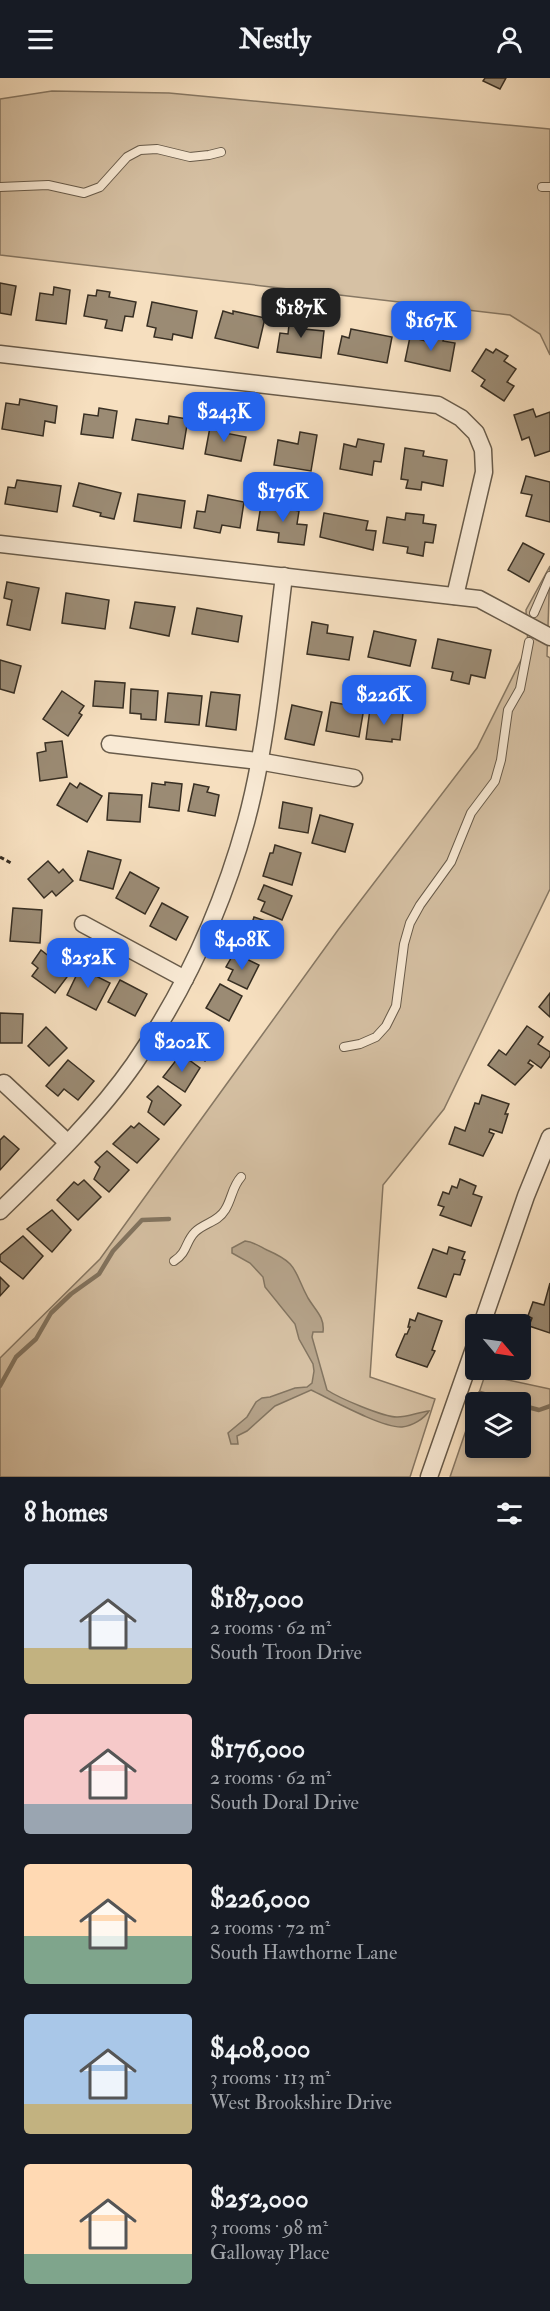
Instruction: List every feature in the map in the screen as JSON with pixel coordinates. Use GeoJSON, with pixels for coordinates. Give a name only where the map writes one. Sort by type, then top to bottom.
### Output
{"type":"FeatureCollection","features":[{"type":"Feature","properties":{"kind":"street"},"geometry":{"type":"LineString","coordinates":[[0,354],[438,405],[461,417],[476,433],[483,450],[484,472],[455,596]]}},
{"type":"Feature","properties":{"kind":"street"},"geometry":{"type":"LineString","coordinates":[[0,544],[479,599],[550,637]]}},
{"type":"Feature","properties":{"kind":"street"},"geometry":{"type":"LineString","coordinates":[[0,1211],[96,1111],[133,1065],[170,1009],[205,939],[224,890],[246,821],[265,725],[284,576]]}},
{"type":"Feature","properties":{"kind":"street"},"geometry":{"type":"LineString","coordinates":[[110,744],[258,761],[354,778]]}},
{"type":"Feature","properties":{"kind":"street"},"geometry":{"type":"LineString","coordinates":[[83,924],[185,979]]}},
{"type":"Feature","properties":{"kind":"street"},"geometry":{"type":"LineString","coordinates":[[4,1083],[67,1142]]}},
{"type":"Feature","properties":{"kind":"street"},"geometry":{"type":"LineString","coordinates":[[485,1314],[526,1196],[550,1137]]}},
{"type":"Feature","properties":{"kind":"street"},"geometry":{"type":"LineString","coordinates":[[429,1477],[465,1374]]}},
{"type":"Feature","properties":{"kind":"lane"},"geometry":{"type":"LineString","coordinates":[[0,187],[48,185],[84,193],[100,187],[127,157],[140,150],[157,149],[190,157],[221,152]]}},
{"type":"Feature","properties":{"kind":"lane"},"geometry":{"type":"LineString","coordinates":[[534,613],[550,576]]}},
{"type":"Feature","properties":{"kind":"lane"},"geometry":{"type":"LineString","coordinates":[[344,1047],[360,1044],[376,1037],[386,1026],[396,1006],[404,944],[410,923],[451,862],[471,813],[495,781],[501,760],[508,710],[519,689],[530,642]]}},
{"type":"Feature","properties":{"kind":"lane"},"geometry":{"type":"LineString","coordinates":[[174,1262],[184,1255],[196,1230],[220,1217],[226,1209],[234,1185],[242,1177]]}},
{"type":"Feature","properties":{"kind":"path"},"geometry":{"type":"LineString","coordinates":[[0,857],[11,863]]}},
{"type":"Feature","properties":{"kind":"shaded area"},"geometry":{"type":"Polygon","coordinates":[[[52,91],[169,93],[550,129],[550,355],[540,334],[510,315],[0,255],[0,99],[52,91]]]}},
{"type":"Feature","properties":{"kind":"shaded area"},"geometry":{"type":"Polygon","coordinates":[[[550,566],[547,656],[550,658],[550,889],[444,1109],[383,1185],[370,1377],[435,1399],[410,1477],[0,1477],[0,1358],[100,1259],[338,930],[477,748],[528,646],[526,610],[550,566]]]}},
{"type":"Feature","properties":{"kind":"shaded area"},"geometry":{"type":"Polygon","coordinates":[[[245,1241],[254,1243],[285,1259],[297,1274],[322,1322],[323,1332],[313,1332],[312,1337],[327,1390],[341,1398],[390,1416],[401,1417],[429,1411],[427,1414],[410,1425],[393,1426],[369,1418],[311,1390],[275,1406],[247,1431],[237,1436],[238,1444],[231,1444],[228,1433],[247,1417],[256,1402],[295,1388],[307,1387],[312,1383],[314,1371],[313,1364],[299,1339],[295,1324],[265,1287],[263,1277],[250,1263],[232,1253],[232,1248],[245,1241]]]}},
{"type":"Feature","properties":{"kind":"shaded area"},"geometry":{"type":"Polygon","coordinates":[[[483,1380],[508,1380],[550,1389],[550,1477],[450,1477],[465,1433],[465,1458],[531,1458],[531,1392],[479,1392],[483,1380]]]}},
{"type":"Feature","properties":{"kind":"building"},"geometry":{"type":"Polygon","coordinates":[[[485,78],[506,78],[500,89],[483,81],[485,78]]]}},
{"type":"Feature","properties":{"kind":"building"},"geometry":{"type":"Polygon","coordinates":[[[0,283],[16,286],[11,315],[0,313],[0,283]]]}},
{"type":"Feature","properties":{"kind":"building"},"geometry":{"type":"Polygon","coordinates":[[[54,287],[70,290],[66,324],[36,320],[40,293],[53,295],[54,287]]]}},
{"type":"Feature","properties":{"kind":"building"},"geometry":{"type":"Polygon","coordinates":[[[97,290],[110,292],[109,297],[136,302],[133,317],[125,316],[122,331],[105,328],[107,320],[84,316],[88,295],[96,296],[97,290]]]}},
{"type":"Feature","properties":{"kind":"building"},"geometry":{"type":"Polygon","coordinates":[[[152,302],[197,311],[192,338],[173,334],[172,340],[154,337],[156,328],[147,326],[152,302]]]}},
{"type":"Feature","properties":{"kind":"building"},"geometry":{"type":"Polygon","coordinates":[[[223,311],[265,318],[258,348],[215,338],[223,311]]]}},
{"type":"Feature","properties":{"kind":"building"},"geometry":{"type":"Polygon","coordinates":[[[290,315],[306,317],[304,329],[324,331],[321,358],[277,352],[280,333],[288,334],[290,315]]]}},
{"type":"Feature","properties":{"kind":"building"},"geometry":{"type":"Polygon","coordinates":[[[351,329],[392,337],[387,363],[338,354],[342,336],[349,338],[351,329]]]}},
{"type":"Feature","properties":{"kind":"building"},"geometry":{"type":"Polygon","coordinates":[[[428,331],[445,335],[443,341],[455,343],[450,371],[405,361],[410,337],[426,341],[428,331]]]}},
{"type":"Feature","properties":{"kind":"building"},"geometry":{"type":"Polygon","coordinates":[[[486,349],[493,353],[496,349],[508,356],[504,361],[516,369],[507,382],[514,386],[504,401],[481,386],[485,380],[472,371],[486,349]]]}},
{"type":"Feature","properties":{"kind":"building"},"geometry":{"type":"Polygon","coordinates":[[[20,399],[57,406],[55,423],[45,421],[43,436],[2,429],[6,403],[19,405],[20,399]]]}},
{"type":"Feature","properties":{"kind":"building"},"geometry":{"type":"Polygon","coordinates":[[[99,408],[117,411],[113,438],[81,434],[84,414],[98,416],[99,408]]]}},
{"type":"Feature","properties":{"kind":"building"},"geometry":{"type":"Polygon","coordinates":[[[533,409],[536,417],[550,412],[550,451],[535,456],[529,437],[522,440],[514,415],[533,409]]]}},
{"type":"Feature","properties":{"kind":"building"},"geometry":{"type":"Polygon","coordinates":[[[169,416],[188,419],[183,449],[132,440],[136,419],[168,424],[169,416]]]}},
{"type":"Feature","properties":{"kind":"building"},"geometry":{"type":"Polygon","coordinates":[[[211,422],[227,425],[225,433],[246,437],[241,461],[205,454],[211,422]]]}},
{"type":"Feature","properties":{"kind":"building"},"geometry":{"type":"Polygon","coordinates":[[[300,432],[317,435],[311,471],[274,465],[278,440],[298,444],[300,432]]]}},
{"type":"Feature","properties":{"kind":"building"},"geometry":{"type":"Polygon","coordinates":[[[358,439],[384,444],[381,462],[374,461],[372,475],[340,469],[344,444],[356,447],[358,439]]]}},
{"type":"Feature","properties":{"kind":"building"},"geometry":{"type":"Polygon","coordinates":[[[405,448],[424,451],[423,456],[447,460],[443,486],[422,482],[421,490],[406,488],[408,480],[401,479],[405,448]]]}},
{"type":"Feature","properties":{"kind":"building"},"geometry":{"type":"Polygon","coordinates":[[[526,476],[550,482],[550,522],[526,516],[532,495],[521,493],[526,476]]]}},
{"type":"Feature","properties":{"kind":"building"},"geometry":{"type":"Polygon","coordinates":[[[17,480],[61,486],[57,512],[5,504],[8,487],[15,488],[17,480]]]}},
{"type":"Feature","properties":{"kind":"building"},"geometry":{"type":"Polygon","coordinates":[[[79,483],[121,493],[114,519],[73,506],[79,483]]]}},
{"type":"Feature","properties":{"kind":"building"},"geometry":{"type":"Polygon","coordinates":[[[138,494],[185,501],[181,528],[134,521],[138,494]]]}},
{"type":"Feature","properties":{"kind":"building"},"geometry":{"type":"Polygon","coordinates":[[[208,495],[244,502],[240,528],[222,525],[220,533],[194,528],[197,511],[205,512],[208,495]]]}},
{"type":"Feature","properties":{"kind":"building"},"geometry":{"type":"Polygon","coordinates":[[[279,500],[291,502],[289,509],[299,511],[297,524],[307,525],[304,545],[278,542],[279,533],[257,530],[261,505],[278,508],[279,500]]]}},
{"type":"Feature","properties":{"kind":"building"},"geometry":{"type":"Polygon","coordinates":[[[324,513],[368,521],[366,530],[376,531],[373,550],[320,537],[324,513]]]}},
{"type":"Feature","properties":{"kind":"building"},"geometry":{"type":"Polygon","coordinates":[[[406,513],[424,515],[423,523],[436,525],[433,543],[425,542],[423,556],[407,553],[408,547],[383,543],[387,517],[405,520],[406,513]]]}},
{"type":"Feature","properties":{"kind":"building"},"geometry":{"type":"Polygon","coordinates":[[[523,543],[544,554],[529,582],[508,570],[523,543]]]}},
{"type":"Feature","properties":{"kind":"building"},"geometry":{"type":"Polygon","coordinates":[[[7,582],[39,588],[30,630],[7,625],[12,600],[4,598],[7,582]]]}},
{"type":"Feature","properties":{"kind":"building"},"geometry":{"type":"Polygon","coordinates":[[[66,593],[109,600],[105,629],[62,623],[66,593]]]}},
{"type":"Feature","properties":{"kind":"building"},"geometry":{"type":"Polygon","coordinates":[[[135,602],[175,607],[169,636],[130,628],[135,602]]]}},
{"type":"Feature","properties":{"kind":"building"},"geometry":{"type":"Polygon","coordinates":[[[197,608],[242,616],[238,642],[192,634],[197,608]]]}},
{"type":"Feature","properties":{"kind":"building"},"geometry":{"type":"Polygon","coordinates":[[[312,622],[328,625],[327,633],[353,637],[349,660],[307,654],[312,622]]]}},
{"type":"Feature","properties":{"kind":"building"},"geometry":{"type":"Polygon","coordinates":[[[374,631],[416,640],[410,666],[368,657],[374,631]]]}},
{"type":"Feature","properties":{"kind":"building"},"geometry":{"type":"Polygon","coordinates":[[[438,639],[491,650],[485,678],[471,675],[469,684],[451,680],[453,672],[432,668],[438,639]]]}},
{"type":"Feature","properties":{"kind":"building"},"geometry":{"type":"Polygon","coordinates":[[[0,660],[21,666],[14,693],[0,689],[0,660]]]}},
{"type":"Feature","properties":{"kind":"building"},"geometry":{"type":"Polygon","coordinates":[[[95,681],[125,683],[123,708],[93,706],[95,681]]]}},
{"type":"Feature","properties":{"kind":"building"},"geometry":{"type":"Polygon","coordinates":[[[131,689],[158,691],[156,720],[141,719],[141,714],[130,713],[131,689]]]}},
{"type":"Feature","properties":{"kind":"building"},"geometry":{"type":"Polygon","coordinates":[[[62,691],[84,706],[79,713],[82,715],[68,736],[43,719],[62,691]]]}},
{"type":"Feature","properties":{"kind":"building"},"geometry":{"type":"Polygon","coordinates":[[[211,692],[240,695],[236,730],[206,726],[211,692]]]}},
{"type":"Feature","properties":{"kind":"building"},"geometry":{"type":"Polygon","coordinates":[[[168,693],[202,696],[199,725],[165,722],[168,693]]]}},
{"type":"Feature","properties":{"kind":"building"},"geometry":{"type":"Polygon","coordinates":[[[331,702],[364,708],[359,737],[326,731],[331,702]]]}},
{"type":"Feature","properties":{"kind":"building"},"geometry":{"type":"Polygon","coordinates":[[[292,705],[322,712],[314,745],[285,739],[292,705]]]}},
{"type":"Feature","properties":{"kind":"building"},"geometry":{"type":"Polygon","coordinates":[[[370,709],[403,713],[400,740],[392,739],[392,742],[366,739],[370,709]]]}},
{"type":"Feature","properties":{"kind":"building"},"geometry":{"type":"Polygon","coordinates":[[[62,741],[67,777],[40,781],[37,753],[46,751],[45,743],[62,741]]]}},
{"type":"Feature","properties":{"kind":"building"},"geometry":{"type":"Polygon","coordinates":[[[165,782],[182,784],[179,811],[149,807],[152,783],[165,785],[165,782]]]}},
{"type":"Feature","properties":{"kind":"building"},"geometry":{"type":"Polygon","coordinates":[[[70,783],[77,788],[80,783],[102,796],[87,822],[57,805],[70,783]]]}},
{"type":"Feature","properties":{"kind":"building"},"geometry":{"type":"Polygon","coordinates":[[[194,784],[209,787],[207,792],[219,795],[215,816],[188,811],[194,784]]]}},
{"type":"Feature","properties":{"kind":"building"},"geometry":{"type":"Polygon","coordinates":[[[109,793],[142,795],[140,822],[107,820],[109,793]]]}},
{"type":"Feature","properties":{"kind":"building"},"geometry":{"type":"Polygon","coordinates":[[[283,802],[312,808],[308,833],[279,828],[283,802]]]}},
{"type":"Feature","properties":{"kind":"building"},"geometry":{"type":"Polygon","coordinates":[[[320,815],[353,824],[345,852],[312,843],[320,815]]]}},
{"type":"Feature","properties":{"kind":"building"},"geometry":{"type":"Polygon","coordinates":[[[275,845],[301,853],[292,885],[263,876],[275,845]]]}},
{"type":"Feature","properties":{"kind":"building"},"geometry":{"type":"Polygon","coordinates":[[[88,851],[121,860],[113,889],[80,880],[88,851]]]}},
{"type":"Feature","properties":{"kind":"building"},"geometry":{"type":"Polygon","coordinates":[[[48,861],[59,873],[63,869],[73,881],[56,896],[52,891],[44,898],[28,879],[48,861]]]}},
{"type":"Feature","properties":{"kind":"building"},"geometry":{"type":"Polygon","coordinates":[[[130,872],[159,888],[145,914],[116,898],[130,872]]]}},
{"type":"Feature","properties":{"kind":"building"},"geometry":{"type":"Polygon","coordinates":[[[264,885],[292,896],[282,920],[261,911],[265,902],[258,899],[264,885]]]}},
{"type":"Feature","properties":{"kind":"building"},"geometry":{"type":"Polygon","coordinates":[[[162,903],[188,917],[176,940],[150,926],[162,903]]]}},
{"type":"Feature","properties":{"kind":"building"},"geometry":{"type":"Polygon","coordinates":[[[13,908],[42,910],[40,943],[10,941],[13,908]]]}},
{"type":"Feature","properties":{"kind":"building"},"geometry":{"type":"Polygon","coordinates":[[[254,917],[277,925],[267,953],[241,943],[246,931],[249,932],[254,917]]]}},
{"type":"Feature","properties":{"kind":"building"},"geometry":{"type":"Polygon","coordinates":[[[41,950],[70,973],[55,993],[32,976],[38,968],[32,963],[41,950]]]}},
{"type":"Feature","properties":{"kind":"building"},"geometry":{"type":"Polygon","coordinates":[[[234,953],[259,965],[247,989],[228,980],[233,970],[226,967],[234,953]]]}},
{"type":"Feature","properties":{"kind":"building"},"geometry":{"type":"Polygon","coordinates":[[[80,968],[110,983],[96,1010],[67,995],[80,968]]]}},
{"type":"Feature","properties":{"kind":"building"},"geometry":{"type":"Polygon","coordinates":[[[120,980],[147,994],[135,1016],[108,1002],[120,980]]]}},
{"type":"Feature","properties":{"kind":"building"},"geometry":{"type":"Polygon","coordinates":[[[220,984],[242,996],[229,1021],[206,1008],[220,984]]]}},
{"type":"Feature","properties":{"kind":"building"},"geometry":{"type":"Polygon","coordinates":[[[550,993],[550,1017],[539,1007],[550,993]]]}},
{"type":"Feature","properties":{"kind":"building"},"geometry":{"type":"Polygon","coordinates":[[[0,1013],[23,1014],[22,1043],[0,1043],[0,1013]]]}},
{"type":"Feature","properties":{"kind":"building"},"geometry":{"type":"Polygon","coordinates":[[[198,1023],[220,1037],[205,1061],[183,1048],[198,1023]]]}},
{"type":"Feature","properties":{"kind":"building"},"geometry":{"type":"Polygon","coordinates":[[[527,1026],[543,1037],[538,1044],[550,1052],[550,1056],[541,1068],[530,1060],[528,1063],[533,1066],[515,1085],[488,1065],[499,1050],[506,1055],[527,1026]]]}},
{"type":"Feature","properties":{"kind":"building"},"geometry":{"type":"Polygon","coordinates":[[[46,1027],[67,1048],[49,1066],[28,1046],[46,1027]]]}},
{"type":"Feature","properties":{"kind":"building"},"geometry":{"type":"Polygon","coordinates":[[[181,1054],[200,1068],[185,1092],[163,1077],[181,1054]]]}},
{"type":"Feature","properties":{"kind":"building"},"geometry":{"type":"Polygon","coordinates":[[[68,1060],[94,1081],[78,1100],[64,1089],[58,1096],[46,1086],[68,1060]]]}},
{"type":"Feature","properties":{"kind":"building"},"geometry":{"type":"Polygon","coordinates":[[[158,1086],[181,1105],[164,1125],[148,1112],[152,1101],[147,1097],[158,1086]]]}},
{"type":"Feature","properties":{"kind":"building"},"geometry":{"type":"Polygon","coordinates":[[[482,1095],[509,1104],[502,1133],[490,1129],[489,1132],[494,1134],[483,1156],[449,1144],[455,1127],[465,1131],[475,1103],[479,1104],[482,1095]]]}},
{"type":"Feature","properties":{"kind":"building"},"geometry":{"type":"Polygon","coordinates":[[[139,1123],[159,1139],[137,1163],[113,1144],[131,1126],[134,1128],[139,1123]]]}},
{"type":"Feature","properties":{"kind":"building"},"geometry":{"type":"Polygon","coordinates":[[[4,1136],[19,1149],[0,1170],[0,1140],[4,1136]]]}},
{"type":"Feature","properties":{"kind":"building"},"geometry":{"type":"Polygon","coordinates":[[[107,1151],[129,1170],[109,1192],[94,1179],[100,1167],[95,1162],[107,1151]]]}},
{"type":"Feature","properties":{"kind":"building"},"geometry":{"type":"Polygon","coordinates":[[[460,1179],[476,1186],[473,1194],[482,1197],[471,1226],[440,1215],[444,1207],[438,1205],[443,1192],[449,1194],[452,1186],[457,1188],[460,1179]]]}},
{"type":"Feature","properties":{"kind":"building"},"geometry":{"type":"Polygon","coordinates":[[[84,1180],[101,1197],[78,1220],[57,1200],[74,1182],[78,1185],[84,1180]]]}},
{"type":"Feature","properties":{"kind":"building"},"geometry":{"type":"Polygon","coordinates":[[[52,1210],[71,1230],[52,1252],[27,1229],[52,1210]]]}},
{"type":"Feature","properties":{"kind":"building"},"geometry":{"type":"Polygon","coordinates":[[[23,1236],[43,1256],[23,1279],[0,1261],[0,1255],[23,1236]]]}},
{"type":"Feature","properties":{"kind":"building"},"geometry":{"type":"Polygon","coordinates":[[[449,1247],[465,1252],[462,1259],[465,1260],[460,1275],[454,1274],[446,1297],[418,1288],[433,1249],[447,1254],[449,1247]]]}},
{"type":"Feature","properties":{"kind":"building"},"geometry":{"type":"Polygon","coordinates":[[[0,1277],[9,1286],[0,1296],[0,1277]]]}},
{"type":"Feature","properties":{"kind":"building"},"geometry":{"type":"Polygon","coordinates":[[[550,1283],[550,1333],[531,1327],[532,1318],[529,1314],[533,1302],[544,1305],[550,1283]]]}},
{"type":"Feature","properties":{"kind":"building"},"geometry":{"type":"Polygon","coordinates":[[[418,1313],[442,1321],[432,1350],[435,1351],[427,1367],[396,1355],[410,1327],[408,1327],[410,1319],[415,1321],[418,1313]]]}},
{"type":"Feature","properties":{"kind":"waterway"},"geometry":{"type":"LineString","coordinates":[[0,1386],[16,1357],[36,1339],[51,1313],[71,1294],[99,1274],[113,1251],[142,1220],[169,1219]]}},
{"type":"Feature","properties":{"kind":"waterway"},"geometry":{"type":"LineString","coordinates":[[531,1408],[539,1410],[550,1406]]}}]}
